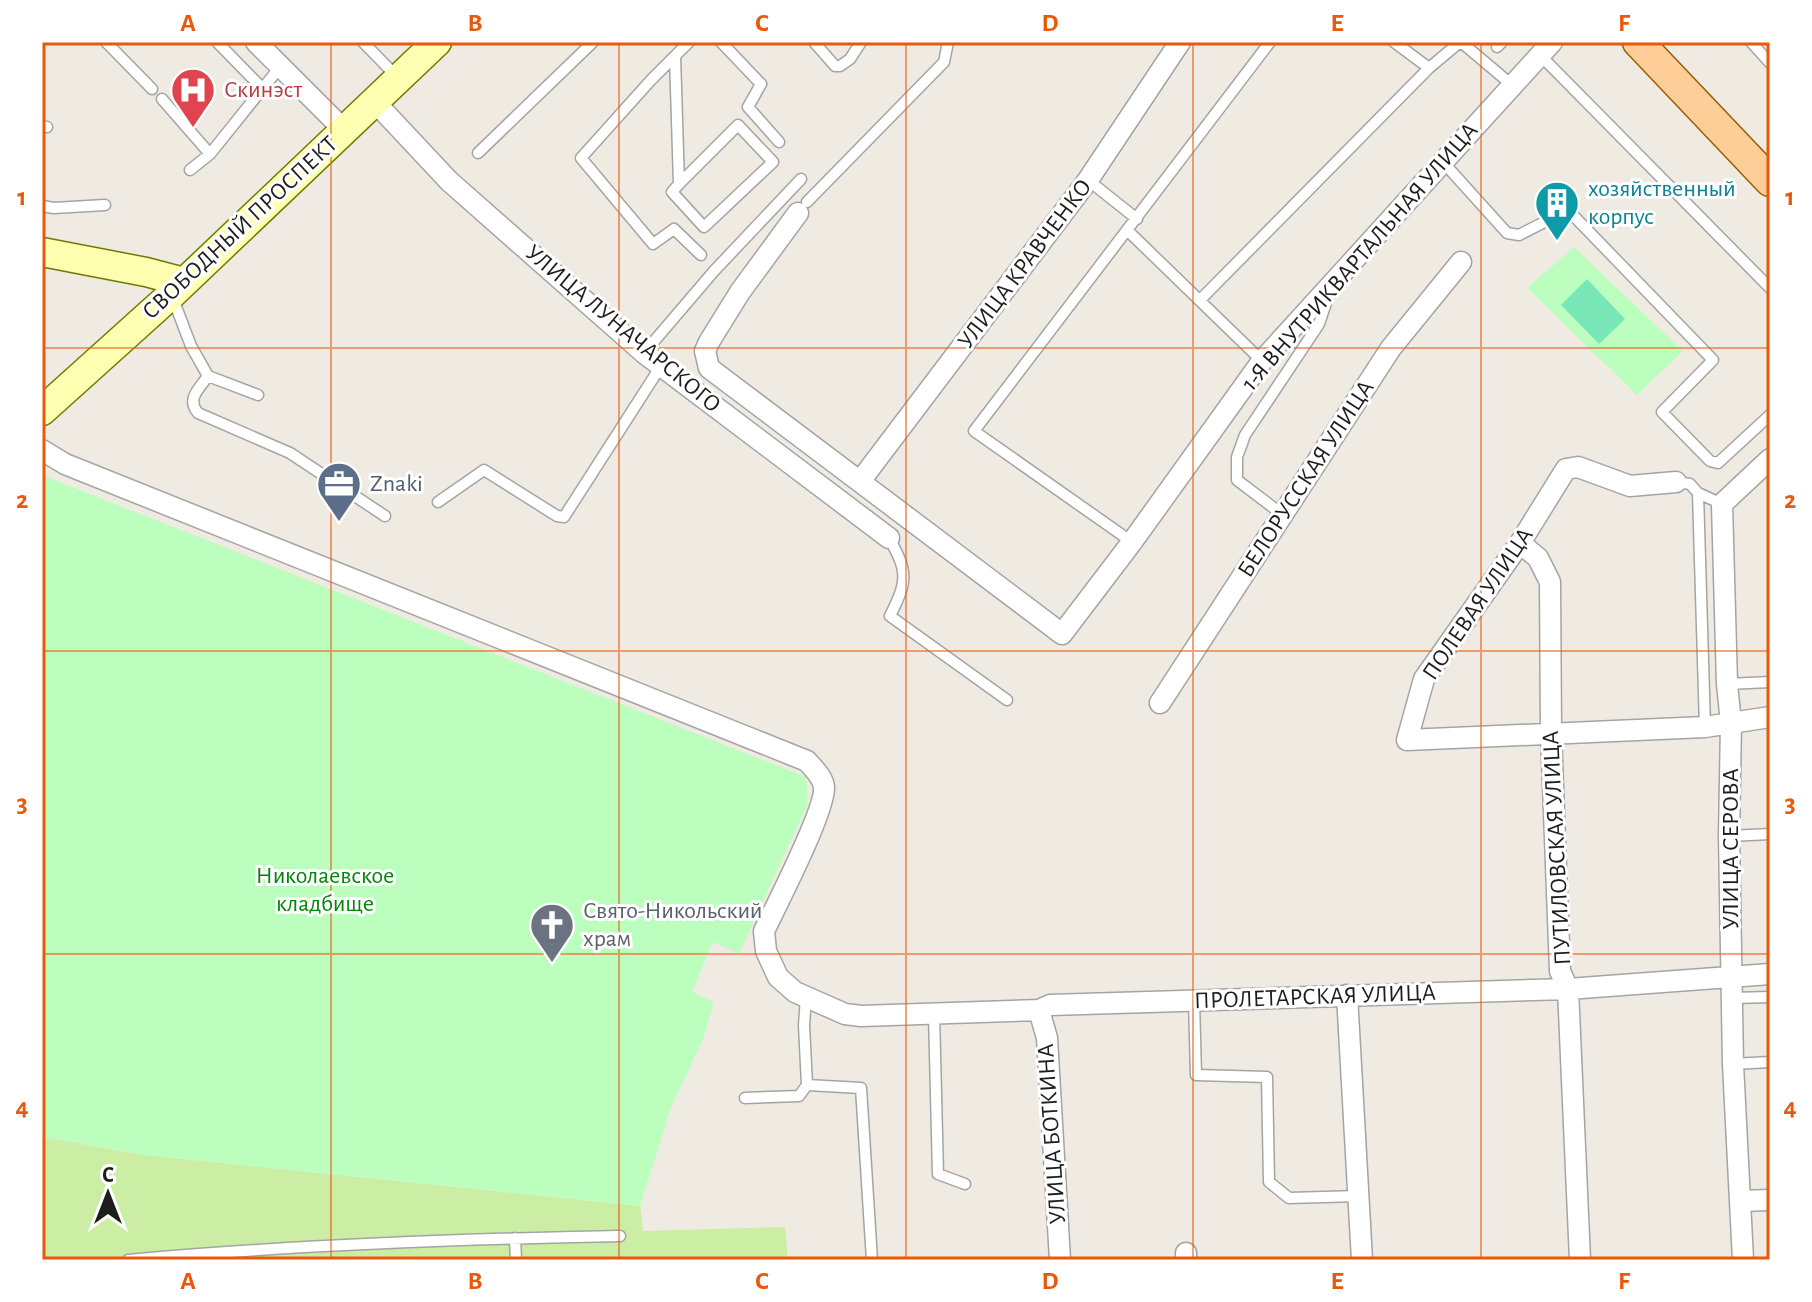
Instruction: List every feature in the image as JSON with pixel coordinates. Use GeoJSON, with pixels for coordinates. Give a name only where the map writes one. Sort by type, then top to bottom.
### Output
{"type":"FeatureCollection","features":[{"type":"Feature","properties":{"kind":"main road","name":"СВОБОДНЫЙ ПРОСПЕКТ"},"geometry":{"type":"LineString","coordinates":[[44,406],[178,288],[437,42]]}},
{"type":"Feature","properties":{"kind":"main road"},"geometry":{"type":"LineString","coordinates":[[1638,42],[1770,181]]}},
{"type":"Feature","properties":{"kind":"main road"},"geometry":{"type":"LineString","coordinates":[[42,252],[146,272],[178,288]]}},
{"type":"Feature","properties":{"kind":"street"},"geometry":{"type":"LineString","coordinates":[[256,42],[344,130]]}},
{"type":"Feature","properties":{"kind":"street","name":"УЛИЦА КРАВЧЕНКО"},"geometry":{"type":"LineString","coordinates":[[861,480],[1088,180],[1180,42]]}},
{"type":"Feature","properties":{"kind":"street","name":"1-Я ВНУТРИКВАРТАЛЬНАЯ УЛИЦА"},"geometry":{"type":"LineString","coordinates":[[1062,634],[1262,361],[1546,48]]}},
{"type":"Feature","properties":{"kind":"street","name":"УЛИЦА ЛУНАЧАРСКОГО"},"geometry":{"type":"LineString","coordinates":[[374,101],[449,181],[644,353],[889,538]]}},
{"type":"Feature","properties":{"kind":"street","name":"УЛИЦА ЛУНАЧАРСКОГО"},"geometry":{"type":"LineString","coordinates":[[803,208],[740,292],[709,342],[705,351],[709,368],[1062,634]]}},
{"type":"Feature","properties":{"kind":"street","name":"БЕЛОРУССКАЯ УЛИЦА"},"geometry":{"type":"LineString","coordinates":[[1160,703],[1391,348],[1461,262]]}},
{"type":"Feature","properties":{"kind":"street","name":"ПРОЛЕТАРСКАЯ УЛИЦА"},"geometry":{"type":"LineString","coordinates":[[42,450],[65,464],[807,761],[824,786],[819,811],[764,931],[766,951],[778,977],[795,992],[845,1014],[934,1014],[1039,1010],[1050,1005],[1347,995],[1732,988],[1770,974]]}},
{"type":"Feature","properties":{"kind":"street"},"geometry":{"type":"LineString","coordinates":[[1722,504],[1770,459]]}},
{"type":"Feature","properties":{"kind":"street","name":"ПОЛЕВАЯ УЛИЦА"},"geometry":{"type":"LineString","coordinates":[[1551,733],[1407,740],[1424,679],[1520,543],[1563,473],[1578,467],[1630,486],[1676,482]]}},
{"type":"Feature","properties":{"kind":"street","name":"УЛИЦА СЕРОВА"},"geometry":{"type":"LineString","coordinates":[[1722,504],[1731,723],[1729,836],[1733,1064],[1743,1260]]}},
{"type":"Feature","properties":{"kind":"street","name":"ПУТИЛОВСКАЯ УЛИЦА"},"geometry":{"type":"LineString","coordinates":[[1520,543],[1538,558],[1550,582],[1551,733],[1560,971],[1568,989],[1580,1260]]}},
{"type":"Feature","properties":{"kind":"street"},"geometry":{"type":"LineString","coordinates":[[1551,733],[1705,727],[1770,717]]}},
{"type":"Feature","properties":{"kind":"street"},"geometry":{"type":"LineString","coordinates":[[1347,995],[1362,1260]]}},
{"type":"Feature","properties":{"kind":"street","name":"УЛИЦА БОТКИНА"},"geometry":{"type":"LineString","coordinates":[[1039,1010],[1047,1038],[1060,1260]]}},
{"type":"Feature","properties":{"kind":"street"},"geometry":{"type":"LineString","coordinates":[[1740,1201],[1770,1200]]}},
{"type":"Feature","properties":{"kind":"lane"},"geometry":{"type":"LineString","coordinates":[[106,42],[152,89]]}},
{"type":"Feature","properties":{"kind":"lane"},"geometry":{"type":"LineString","coordinates":[[217,42],[262,88]]}},
{"type":"Feature","properties":{"kind":"lane"},"geometry":{"type":"LineString","coordinates":[[363,42],[399,79]]}},
{"type":"Feature","properties":{"kind":"lane"},"geometry":{"type":"LineString","coordinates":[[478,153],[593,42]]}},
{"type":"Feature","properties":{"kind":"lane"},"geometry":{"type":"LineString","coordinates":[[689,42],[581,158],[653,244],[674,229],[701,255]]}},
{"type":"Feature","properties":{"kind":"lane"},"geometry":{"type":"LineString","coordinates":[[721,42],[761,84],[748,107],[779,142]]}},
{"type":"Feature","properties":{"kind":"lane"},"geometry":{"type":"LineString","coordinates":[[814,42],[835,66],[850,59],[861,42]]}},
{"type":"Feature","properties":{"kind":"lane"},"geometry":{"type":"LineString","coordinates":[[803,208],[944,62],[948,42]]}},
{"type":"Feature","properties":{"kind":"lane"},"geometry":{"type":"LineString","coordinates":[[1132,542],[974,431],[1270,42]]}},
{"type":"Feature","properties":{"kind":"lane"},"geometry":{"type":"LineString","coordinates":[[1394,42],[1429,68]]}},
{"type":"Feature","properties":{"kind":"lane"},"geometry":{"type":"LineString","coordinates":[[1200,300],[1429,68],[1460,42],[1512,85]]}},
{"type":"Feature","properties":{"kind":"lane"},"geometry":{"type":"LineString","coordinates":[[1751,42],[1770,63]]}},
{"type":"Feature","properties":{"kind":"lane"},"geometry":{"type":"LineString","coordinates":[[1546,48],[1770,288]]}},
{"type":"Feature","properties":{"kind":"lane"},"geometry":{"type":"LineString","coordinates":[[675,56],[679,184],[672,192],[704,227],[773,162],[738,125],[679,184]]}},
{"type":"Feature","properties":{"kind":"lane"},"geometry":{"type":"LineString","coordinates":[[190,170],[210,154],[280,67]]}},
{"type":"Feature","properties":{"kind":"lane"},"geometry":{"type":"LineString","coordinates":[[162,99],[210,154]]}},
{"type":"Feature","properties":{"kind":"lane"},"geometry":{"type":"LineString","coordinates":[[1443,162],[1507,233],[1519,235],[1568,210],[1713,360],[1662,412],[1710,461],[1718,463],[1770,415]]}},
{"type":"Feature","properties":{"kind":"lane"},"geometry":{"type":"LineString","coordinates":[[644,353],[715,269],[801,179]]}},
{"type":"Feature","properties":{"kind":"lane"},"geometry":{"type":"LineString","coordinates":[[1088,180],[1137,219]]}},
{"type":"Feature","properties":{"kind":"lane"},"geometry":{"type":"LineString","coordinates":[[42,206],[105,205]]}},
{"type":"Feature","properties":{"kind":"lane"},"geometry":{"type":"LineString","coordinates":[[1127,230],[1262,361]]}},
{"type":"Feature","properties":{"kind":"lane"},"geometry":{"type":"LineString","coordinates":[[1283,515],[1237,480],[1237,457],[1245,435],[1319,324],[1332,285]]}},
{"type":"Feature","properties":{"kind":"lane"},"geometry":{"type":"LineString","coordinates":[[178,288],[191,346],[208,376],[258,395]]}},
{"type":"Feature","properties":{"kind":"lane"},"geometry":{"type":"LineString","coordinates":[[438,502],[484,470],[557,516],[564,517],[661,366]]}},
{"type":"Feature","properties":{"kind":"lane"},"geometry":{"type":"LineString","coordinates":[[208,376],[192,399],[192,406],[198,413],[290,453],[385,516]]}},
{"type":"Feature","properties":{"kind":"lane"},"geometry":{"type":"LineString","coordinates":[[1676,482],[1690,484],[1698,493],[1722,504]]}},
{"type":"Feature","properties":{"kind":"lane"},"geometry":{"type":"LineString","coordinates":[[1698,493],[1705,727]]}},
{"type":"Feature","properties":{"kind":"lane"},"geometry":{"type":"LineString","coordinates":[[889,538],[904,564],[901,593],[890,616],[1007,700]]}},
{"type":"Feature","properties":{"kind":"lane"},"geometry":{"type":"LineString","coordinates":[[1727,684],[1770,682]]}},
{"type":"Feature","properties":{"kind":"lane"},"geometry":{"type":"LineString","coordinates":[[1729,836],[1770,834]]}},
{"type":"Feature","properties":{"kind":"lane"},"geometry":{"type":"LineString","coordinates":[[1732,988],[1770,997]]}},
{"type":"Feature","properties":{"kind":"lane"},"geometry":{"type":"LineString","coordinates":[[745,1098],[799,1096],[807,1085],[806,998]]}},
{"type":"Feature","properties":{"kind":"lane"},"geometry":{"type":"LineString","coordinates":[[1194,1001],[1196,1075],[1267,1077],[1269,1182],[1289,1198],[1359,1196]]}},
{"type":"Feature","properties":{"kind":"lane"},"geometry":{"type":"LineString","coordinates":[[934,1014],[938,1174],[965,1184]]}},
{"type":"Feature","properties":{"kind":"lane"},"geometry":{"type":"LineString","coordinates":[[1733,1064],[1770,1062]]}},
{"type":"Feature","properties":{"kind":"lane"},"geometry":{"type":"LineString","coordinates":[[807,1085],[861,1088],[872,1260]]}},
{"type":"Feature","properties":{"kind":"lane"},"geometry":{"type":"LineString","coordinates":[[128,1260],[265,1255],[515,1238],[620,1236]]}},
{"type":"Feature","properties":{"kind":"lane"},"geometry":{"type":"LineString","coordinates":[[515,1238],[516,1260]]}},
{"type":"Feature","properties":{"kind":"green space"},"geometry":{"type":"Polygon","coordinates":[[[1574,247],[1683,351],[1637,395],[1527,288],[1574,247]]]}},
{"type":"Feature","properties":{"kind":"green space"},"geometry":{"type":"Polygon","coordinates":[[[1587,279],[1625,319],[1599,344],[1561,305],[1587,279]]]}},
{"type":"Feature","properties":{"kind":"green space","name":"Николаевское кладбище"},"geometry":{"type":"Polygon","coordinates":[[[42,475],[806,777],[808,803],[739,954],[713,942],[692,992],[714,1002],[703,1039],[671,1108],[640,1206],[145,1155],[42,1137],[42,475]]]}},
{"type":"Feature","properties":{"kind":"green space"},"geometry":{"type":"Polygon","coordinates":[[[42,1137],[145,1155],[640,1206],[643,1231],[785,1227],[788,1260],[42,1260],[42,1137]]]}},
{"type":"Feature","properties":{"kind":"place","name":"Скинэст"},"geometry":{"type":"Point","coordinates":[193,129]}},
{"type":"Feature","properties":{"kind":"place","name":"хозяйственный корпус"},"geometry":{"type":"Point","coordinates":[1557,242]}},
{"type":"Feature","properties":{"kind":"place","name":"Znaki"},"geometry":{"type":"Point","coordinates":[339,523]}},
{"type":"Feature","properties":{"kind":"place","name":"Свято-Никольский храм"},"geometry":{"type":"Point","coordinates":[552,964]}}]}
